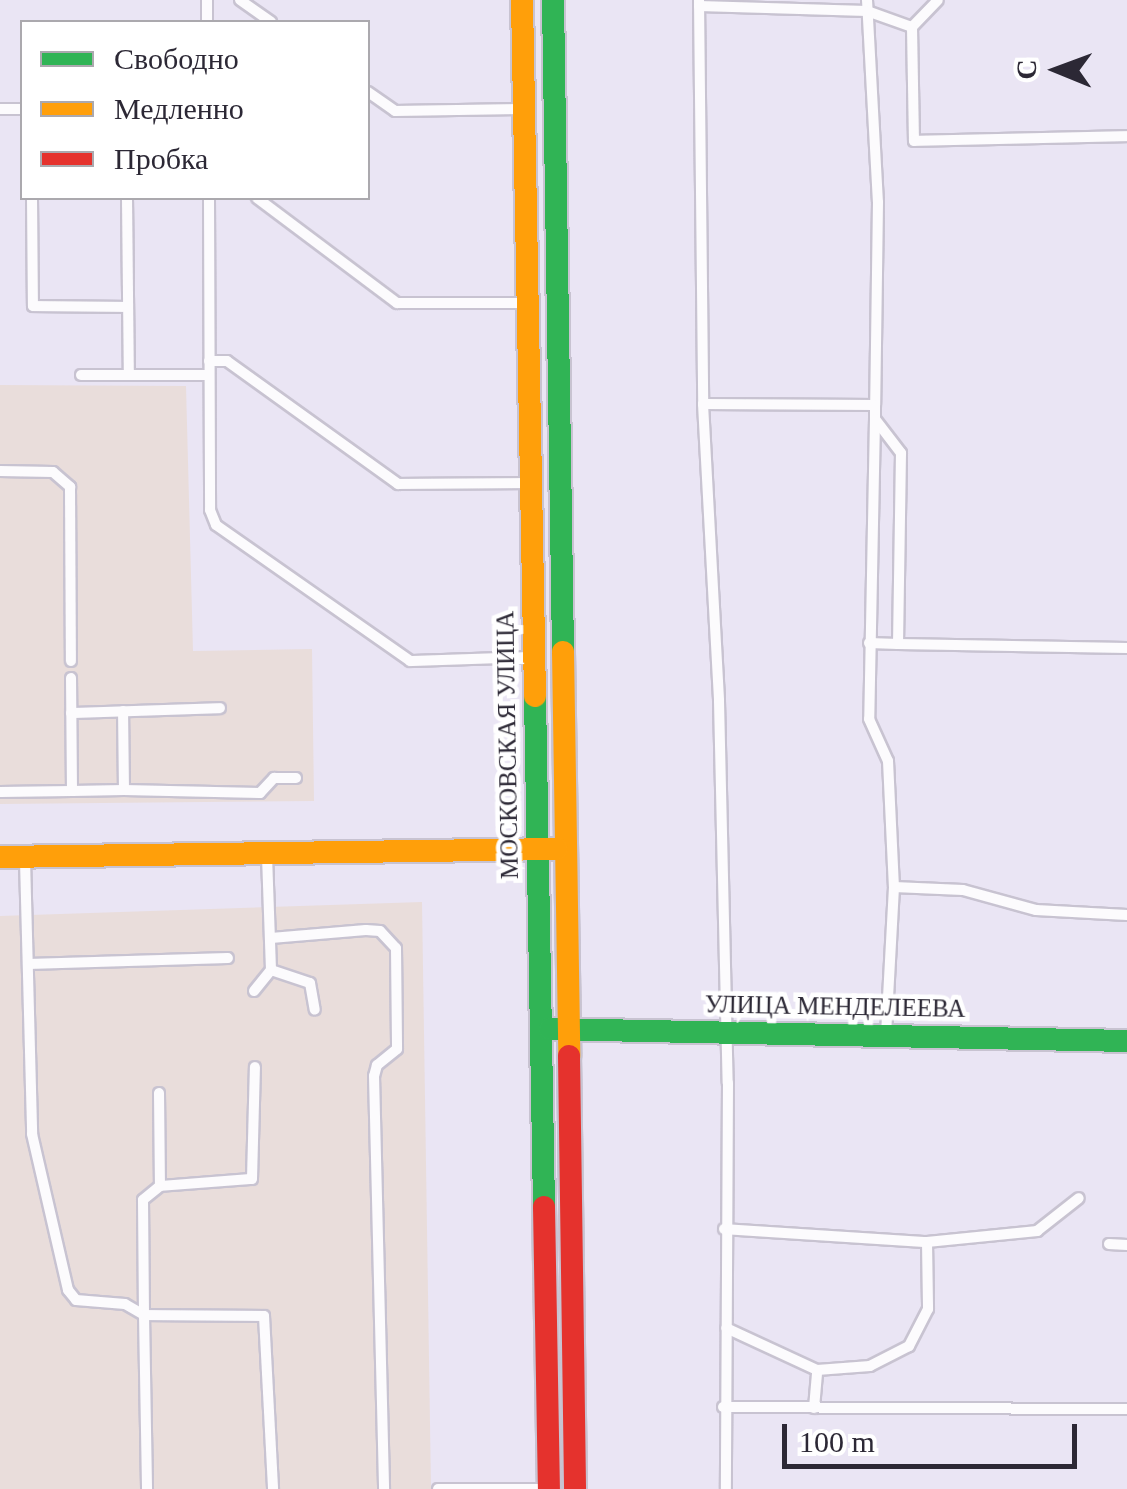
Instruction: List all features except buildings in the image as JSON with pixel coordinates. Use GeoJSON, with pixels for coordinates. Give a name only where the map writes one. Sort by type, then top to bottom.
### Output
{"type":"FeatureCollection","features":[{"type":"Feature","properties":{"kind":"main road","name":"МОСКОВСКАЯ УЛИЦА"},"geometry":{"type":"LineString","coordinates":[[522,0],[549,1489]]}},
{"type":"Feature","properties":{"kind":"main road"},"geometry":{"type":"LineString","coordinates":[[552,0],[575,1489]]}},
{"type":"Feature","properties":{"kind":"main road"},"geometry":{"type":"LineString","coordinates":[[0,858],[566,848]]}},
{"type":"Feature","properties":{"kind":"main road","name":"УЛИЦА МЕНДЕЛЕЕВА"},"geometry":{"type":"LineString","coordinates":[[541,1029],[1127,1041]]}},
{"type":"Feature","properties":{"kind":"lane"},"geometry":{"type":"LineString","coordinates":[[240,0],[269,20]]}},
{"type":"Feature","properties":{"kind":"lane"},"geometry":{"type":"LineString","coordinates":[[938,0],[912,27],[914,141],[1127,136]]}},
{"type":"Feature","properties":{"kind":"lane"},"geometry":{"type":"LineString","coordinates":[[726,1489],[726,1032],[719,701],[703,404],[699,3],[867,5],[912,27]]}},
{"type":"Feature","properties":{"kind":"lane"},"geometry":{"type":"LineString","coordinates":[[867,5],[878,202],[869,719],[888,761],[894,887],[886,1036]]}},
{"type":"Feature","properties":{"kind":"lane"},"geometry":{"type":"LineString","coordinates":[[370,93],[394,111],[524,109]]}},
{"type":"Feature","properties":{"kind":"lane"},"geometry":{"type":"LineString","coordinates":[[32,200],[34,306],[128,307]]}},
{"type":"Feature","properties":{"kind":"lane"},"geometry":{"type":"LineString","coordinates":[[126,200],[129,375]]}},
{"type":"Feature","properties":{"kind":"lane"},"geometry":{"type":"LineString","coordinates":[[209,200],[210,510],[229,540],[410,661],[534,656]]}},
{"type":"Feature","properties":{"kind":"lane"},"geometry":{"type":"LineString","coordinates":[[260,200],[398,303],[528,303]]}},
{"type":"Feature","properties":{"kind":"lane"},"geometry":{"type":"LineString","coordinates":[[209,361],[227,361],[398,484],[531,483]]}},
{"type":"Feature","properties":{"kind":"lane"},"geometry":{"type":"LineString","coordinates":[[81,375],[210,375]]}},
{"type":"Feature","properties":{"kind":"lane"},"geometry":{"type":"LineString","coordinates":[[703,404],[875,404]]}},
{"type":"Feature","properties":{"kind":"lane"},"geometry":{"type":"LineString","coordinates":[[875,419],[902,453],[898,644]]}},
{"type":"Feature","properties":{"kind":"lane"},"geometry":{"type":"LineString","coordinates":[[0,472],[53,472],[70,487],[71,661]]}},
{"type":"Feature","properties":{"kind":"lane"},"geometry":{"type":"LineString","coordinates":[[870,642],[1127,648]]}},
{"type":"Feature","properties":{"kind":"lane"},"geometry":{"type":"LineString","coordinates":[[71,678],[72,791]]}},
{"type":"Feature","properties":{"kind":"lane"},"geometry":{"type":"LineString","coordinates":[[71,712],[220,708]]}},
{"type":"Feature","properties":{"kind":"lane"},"geometry":{"type":"LineString","coordinates":[[123,711],[124,790]]}},
{"type":"Feature","properties":{"kind":"lane"},"geometry":{"type":"LineString","coordinates":[[0,792],[260,793],[274,778],[296,778]]}},
{"type":"Feature","properties":{"kind":"lane"},"geometry":{"type":"LineString","coordinates":[[254,991],[271,970],[267,853]]}},
{"type":"Feature","properties":{"kind":"lane"},"geometry":{"type":"LineString","coordinates":[[25,857],[32,1134],[57,1222],[62,1277],[76,1300],[124,1304],[144,1314],[264,1316],[273,1489]]}},
{"type":"Feature","properties":{"kind":"lane"},"geometry":{"type":"LineString","coordinates":[[894,887],[963,890],[1036,910],[1127,915]]}},
{"type":"Feature","properties":{"kind":"lane"},"geometry":{"type":"LineString","coordinates":[[271,938],[380,931],[396,948],[397,1049],[376,1066],[374,1076],[384,1489]]}},
{"type":"Feature","properties":{"kind":"lane"},"geometry":{"type":"LineString","coordinates":[[28,964],[228,958]]}},
{"type":"Feature","properties":{"kind":"lane"},"geometry":{"type":"LineString","coordinates":[[271,970],[310,984],[314,1010]]}},
{"type":"Feature","properties":{"kind":"lane"},"geometry":{"type":"LineString","coordinates":[[147,1489],[142,1200],[160,1186],[252,1179],[256,1067]]}},
{"type":"Feature","properties":{"kind":"lane"},"geometry":{"type":"LineString","coordinates":[[159,1092],[160,1186]]}},
{"type":"Feature","properties":{"kind":"lane"},"geometry":{"type":"LineString","coordinates":[[724,1230],[926,1242],[1037,1230],[1079,1198]]}},
{"type":"Feature","properties":{"kind":"lane"},"geometry":{"type":"LineString","coordinates":[[726,1328],[817,1370],[870,1366],[909,1346],[928,1309],[926,1242]]}},
{"type":"Feature","properties":{"kind":"lane"},"geometry":{"type":"LineString","coordinates":[[1109,1244],[1127,1245]]}},
{"type":"Feature","properties":{"kind":"lane"},"geometry":{"type":"LineString","coordinates":[[814,1408],[817,1370]]}},
{"type":"Feature","properties":{"kind":"lane"},"geometry":{"type":"LineString","coordinates":[[724,1407],[1127,1409]]}},
{"type":"Feature","properties":{"kind":"lane"},"geometry":{"type":"LineString","coordinates":[[438,1489],[549,1489]]}},
{"type":"Feature","properties":{"kind":"shaded area"},"geometry":{"type":"Polygon","coordinates":[[[0,385],[186,386],[193,651],[312,649],[314,801],[0,804],[0,385]]]}},
{"type":"Feature","properties":{"kind":"shaded area"},"geometry":{"type":"Polygon","coordinates":[[[422,902],[431,1489],[0,1489],[0,916],[422,902]]]}},
{"type":"Feature","properties":{"kind":"traffic: fast"},"geometry":{"type":"LineString","coordinates":[[553,0],[563,652]]}},
{"type":"Feature","properties":{"kind":"traffic: fast"},"geometry":{"type":"LineString","coordinates":[[535,696],[544,1207]]}},
{"type":"Feature","properties":{"kind":"traffic: fast"},"geometry":{"type":"LineString","coordinates":[[550,1029],[1127,1041]]}},
{"type":"Feature","properties":{"kind":"traffic: slow"},"geometry":{"type":"LineString","coordinates":[[522,0],[535,696]]}},
{"type":"Feature","properties":{"kind":"traffic: slow"},"geometry":{"type":"LineString","coordinates":[[563,652],[569,1056]]}},
{"type":"Feature","properties":{"kind":"traffic: slow"},"geometry":{"type":"LineString","coordinates":[[0,857],[557,849]]}},
{"type":"Feature","properties":{"kind":"traffic: jam"},"geometry":{"type":"LineString","coordinates":[[569,1056],[575,1489]]}},
{"type":"Feature","properties":{"kind":"traffic: jam"},"geometry":{"type":"LineString","coordinates":[[544,1207],[549,1489]]}}]}
